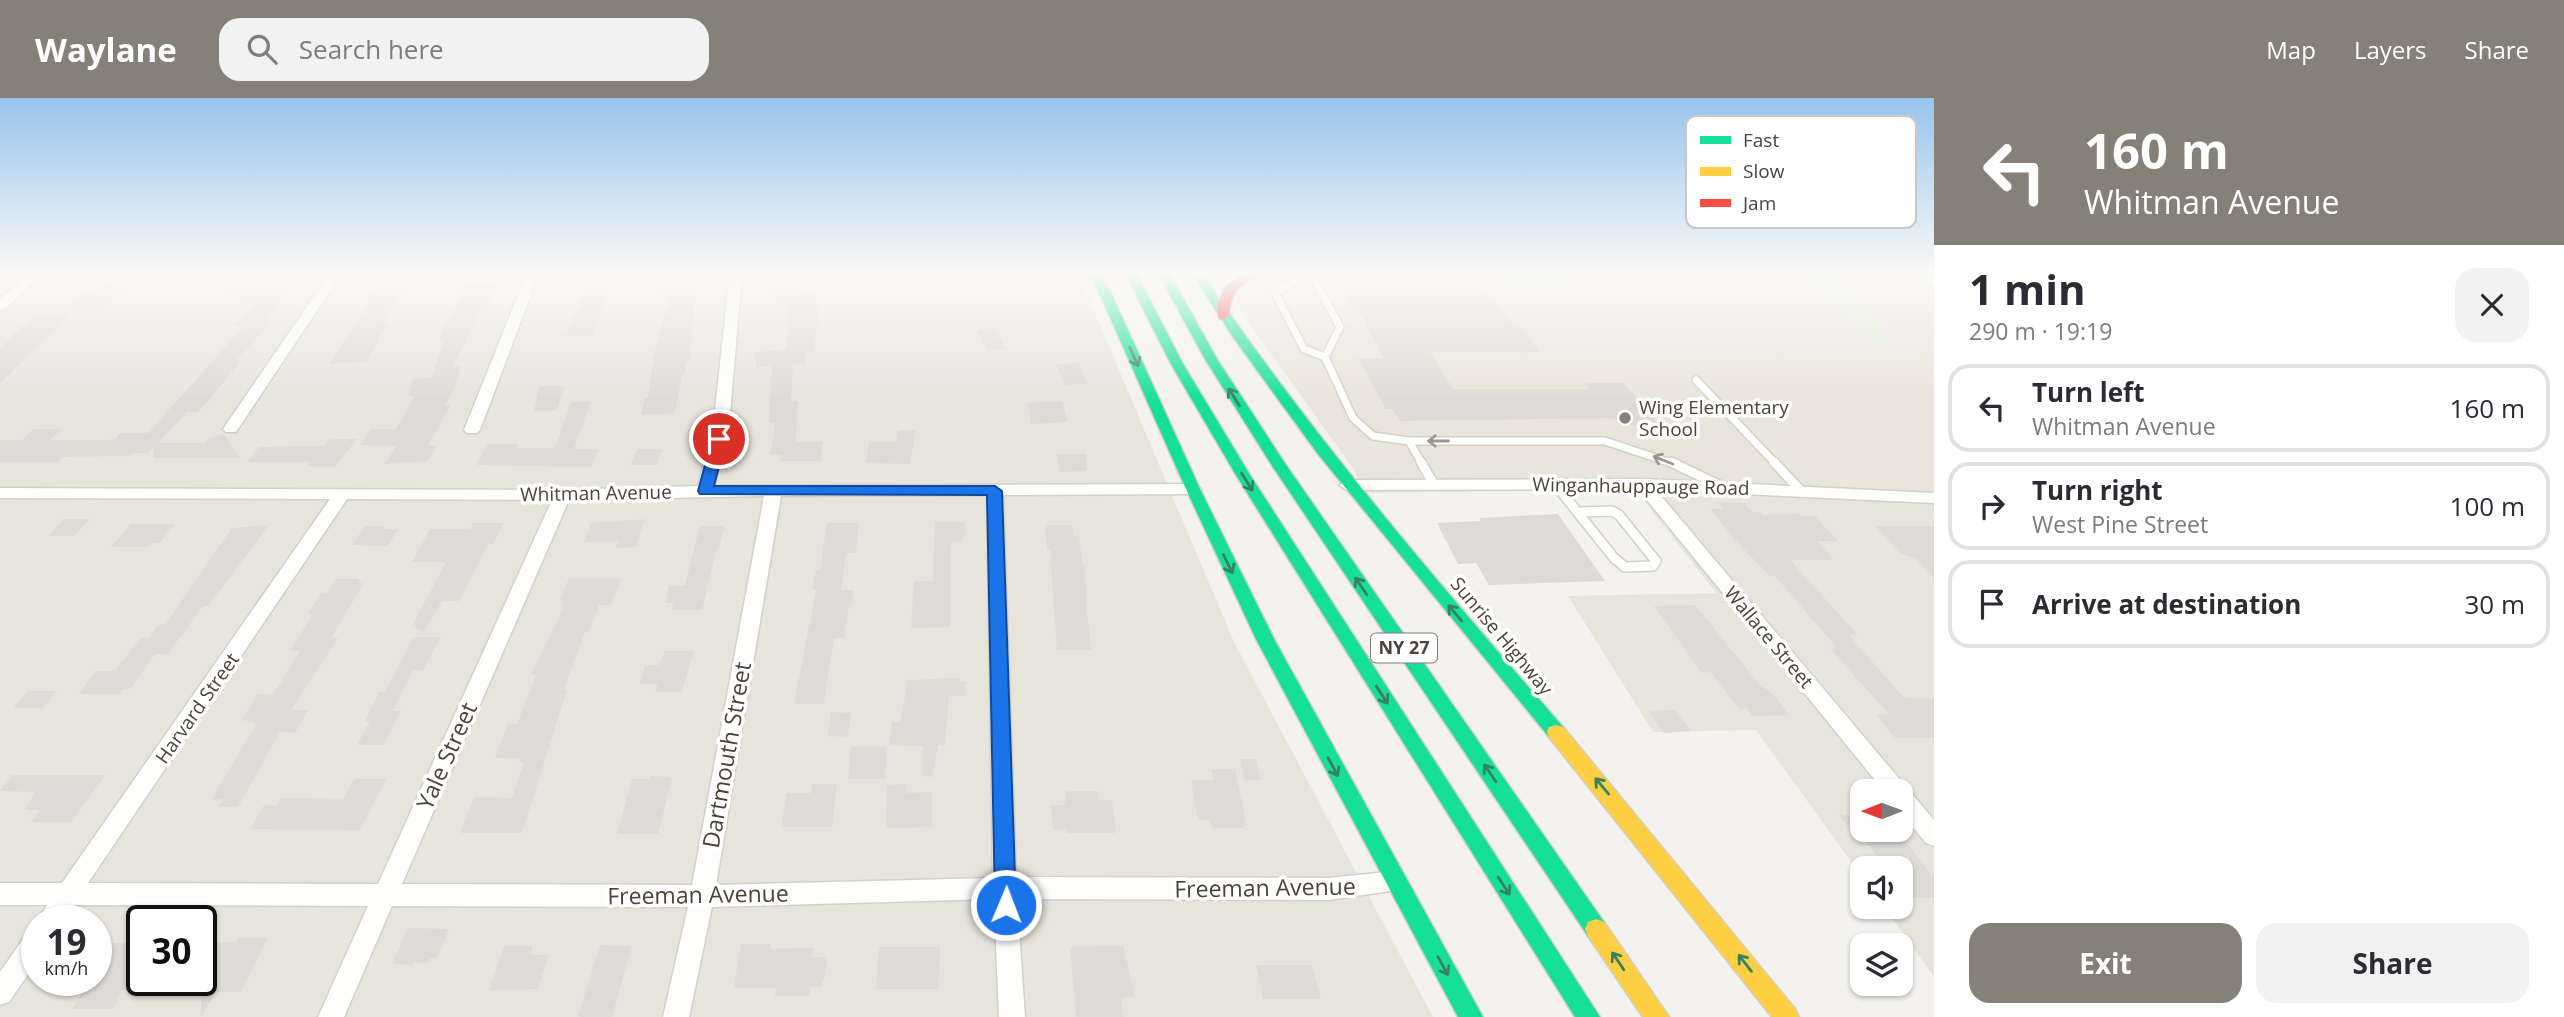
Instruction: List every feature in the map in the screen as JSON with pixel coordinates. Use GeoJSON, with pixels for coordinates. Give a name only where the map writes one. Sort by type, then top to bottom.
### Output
{"type":"FeatureCollection","features":[{"type":"Feature","properties":{"kind":"main road"},"geometry":{"type":"LineString","coordinates":[[1113,316],[1277,662],[1471,1017]]}},
{"type":"Feature","properties":{"kind":"main road","name":"NY 27"},"geometry":{"type":"LineString","coordinates":[[1152,316],[1177,364],[1243,475],[1588,1017]]}},
{"type":"Feature","properties":{"kind":"main road","name":"NY 27"},"geometry":{"type":"LineString","coordinates":[[1187,316],[1267,447],[1657,1017]]}},
{"type":"Feature","properties":{"kind":"main road","name":"Sunrise Highway"},"geometry":{"type":"LineString","coordinates":[[1223,316],[1281,400],[1347,485],[1614,799],[1787,1017]]}},
{"type":"Feature","properties":{"kind":"street"},"geometry":{"type":"LineString","coordinates":[[231,429],[307,316]]}},
{"type":"Feature","properties":{"kind":"street"},"geometry":{"type":"LineString","coordinates":[[472,430],[516,316]]}},
{"type":"Feature","properties":{"kind":"street"},"geometry":{"type":"LineString","coordinates":[[705,491],[721,426],[732,316]]}},
{"type":"Feature","properties":{"kind":"street","name":"Winganhauppauge Road"},"geometry":{"type":"LineString","coordinates":[[1347,485],[1642,484],[1934,498]]}},
{"type":"Feature","properties":{"kind":"street","name":"Wallace Street"},"geometry":{"type":"LineString","coordinates":[[1642,484],[1887,779]]}},
{"type":"Feature","properties":{"kind":"street","name":"Whitman Avenue"},"geometry":{"type":"LineString","coordinates":[[0,493],[563,495],[705,491],[1193,489]]}},
{"type":"Feature","properties":{"kind":"street"},"geometry":{"type":"LineString","coordinates":[[995,491],[1005,888],[1012,1017]]}},
{"type":"Feature","properties":{"kind":"street","name":"Dartmouth Street"},"geometry":{"type":"LineString","coordinates":[[676,1017],[702,896],[773,492]]}},
{"type":"Feature","properties":{"kind":"street","name":"Harvard Street"},"geometry":{"type":"LineString","coordinates":[[60,905],[342,494]]}},
{"type":"Feature","properties":{"kind":"street","name":"Yale Street"},"geometry":{"type":"LineString","coordinates":[[331,1017],[563,495]]}},
{"type":"Feature","properties":{"kind":"street"},"geometry":{"type":"LineString","coordinates":[[1913,811],[1934,836]]}},
{"type":"Feature","properties":{"kind":"street","name":"Freeman Avenue"},"geometry":{"type":"LineString","coordinates":[[0,894],[702,896],[1005,888],[1339,889],[1396,881]]}},
{"type":"Feature","properties":{"kind":"street"},"geometry":{"type":"LineString","coordinates":[[0,993],[21,963]]}},
{"type":"Feature","properties":{"kind":"lane"},"geometry":{"type":"LineString","coordinates":[[1287,316],[1304,349],[1325,357],[1353,418],[1373,436],[1409,441],[1605,441],[1661,458],[1725,488]]}},
{"type":"Feature","properties":{"kind":"lane"},"geometry":{"type":"LineString","coordinates":[[1325,357],[1340,327],[1334,316]]}},
{"type":"Feature","properties":{"kind":"lane"},"geometry":{"type":"LineString","coordinates":[[1696,380],[1802,492]]}},
{"type":"Feature","properties":{"kind":"lane"},"geometry":{"type":"LineString","coordinates":[[1409,441],[1433,483]]}},
{"type":"Feature","properties":{"kind":"lane"},"geometry":{"type":"LineString","coordinates":[[1555,484],[1614,558],[1625,567],[1653,566],[1656,561],[1619,515],[1612,512],[1580,512]]}},
{"type":"Feature","properties":{"kind":"shaded area"},"geometry":{"type":"Polygon","coordinates":[[[0,316],[1096,316],[1234,642],[1433,1017],[0,1017],[0,316]]]}},
{"type":"Feature","properties":{"kind":"shaded area"},"geometry":{"type":"Polygon","coordinates":[[[1245,316],[1934,316],[1934,977],[1913,948],[1913,933],[1903,933],[1893,919],[1913,919],[1913,856],[1850,856],[1850,860],[1756,730],[1653,732],[1568,596],[1716,593],[1635,489],[1365,493],[1355,471],[1245,316]]]}},
{"type":"Feature","properties":{"kind":"shaded area","name":"Wing Elementary School"},"geometry":{"type":"Polygon","coordinates":[[[1245,316],[1881,316],[1934,365],[1934,490],[1637,475],[1355,471],[1245,316]]]}},
{"type":"Feature","properties":{"kind":"green space"},"geometry":{"type":"Polygon","coordinates":[[[1847,316],[1870,316],[1880,327],[1887,343],[1866,335],[1847,316]]]}},
{"type":"Feature","properties":{"kind":"building"},"geometry":{"type":"Polygon","coordinates":[[[35,316],[68,316],[0,383],[0,349],[35,316]]]}},
{"type":"Feature","properties":{"kind":"building"},"geometry":{"type":"Polygon","coordinates":[[[243,316],[270,316],[265,323],[270,323],[236,361],[241,361],[208,401],[197,412],[187,412],[158,443],[205,443],[209,438],[224,434],[240,458],[154,458],[154,447],[148,453],[133,453],[130,456],[63,457],[57,462],[0,462],[0,440],[22,440],[33,429],[62,429],[50,440],[108,440],[115,439],[120,433],[148,433],[244,326],[234,325],[243,316]]]}},
{"type":"Feature","properties":{"kind":"building"},"geometry":{"type":"Polygon","coordinates":[[[361,316],[386,316],[382,323],[388,323],[367,361],[329,364],[361,316]]]}},
{"type":"Feature","properties":{"kind":"building"},"geometry":{"type":"Polygon","coordinates":[[[451,316],[477,316],[453,367],[461,366],[455,388],[445,405],[451,405],[428,445],[437,446],[427,461],[385,464],[396,446],[360,445],[371,429],[396,429],[415,396],[408,396],[413,379],[431,377],[444,341],[438,341],[451,316]]]}},
{"type":"Feature","properties":{"kind":"building"},"geometry":{"type":"Polygon","coordinates":[[[575,316],[599,316],[593,335],[566,336],[575,316]]]}},
{"type":"Feature","properties":{"kind":"building"},"geometry":{"type":"Polygon","coordinates":[[[664,316],[693,316],[690,361],[686,362],[685,374],[682,374],[675,413],[641,415],[645,398],[648,398],[654,354],[664,316]]]}},
{"type":"Feature","properties":{"kind":"building"},"geometry":{"type":"Polygon","coordinates":[[[788,316],[818,316],[814,353],[806,353],[805,364],[793,365],[791,401],[798,401],[796,442],[823,441],[821,461],[780,461],[781,455],[770,455],[775,423],[769,423],[772,366],[756,367],[755,352],[787,350],[788,316]]]}},
{"type":"Feature","properties":{"kind":"building"},"geometry":{"type":"Polygon","coordinates":[[[1506,316],[1515,327],[1521,327],[1540,352],[1430,352],[1453,389],[1589,389],[1585,383],[1624,383],[1659,425],[1619,425],[1614,418],[1400,421],[1393,409],[1386,409],[1358,358],[1384,358],[1362,317],[1506,316]]]}},
{"type":"Feature","properties":{"kind":"building"},"geometry":{"type":"Polygon","coordinates":[[[994,328],[1006,349],[987,351],[976,330],[994,328]]]}},
{"type":"Feature","properties":{"kind":"building"},"geometry":{"type":"Polygon","coordinates":[[[1078,362],[1088,383],[1066,386],[1056,365],[1078,362]]]}},
{"type":"Feature","properties":{"kind":"building"},"geometry":{"type":"Polygon","coordinates":[[[565,385],[557,410],[534,411],[539,386],[565,385]]]}},
{"type":"Feature","properties":{"kind":"building"},"geometry":{"type":"Polygon","coordinates":[[[591,401],[574,449],[598,449],[591,467],[476,465],[488,444],[518,444],[516,448],[555,448],[571,402],[591,401]]]}},
{"type":"Feature","properties":{"kind":"building"},"geometry":{"type":"Polygon","coordinates":[[[1062,401],[1068,422],[1031,424],[1027,403],[1062,401]]]}},
{"type":"Feature","properties":{"kind":"building"},"geometry":{"type":"Polygon","coordinates":[[[898,430],[916,431],[910,464],[866,463],[869,441],[896,442],[898,430]]]}},
{"type":"Feature","properties":{"kind":"building"},"geometry":{"type":"Polygon","coordinates":[[[330,439],[357,439],[335,467],[308,466],[311,462],[247,462],[259,447],[324,446],[330,439]]]}},
{"type":"Feature","properties":{"kind":"building"},"geometry":{"type":"Polygon","coordinates":[[[637,449],[662,449],[657,465],[631,465],[637,449]]]}},
{"type":"Feature","properties":{"kind":"building"},"geometry":{"type":"Polygon","coordinates":[[[1057,454],[1086,454],[1087,471],[1059,472],[1057,454]]]}},
{"type":"Feature","properties":{"kind":"building"},"geometry":{"type":"Polygon","coordinates":[[[1718,503],[1745,503],[1752,512],[1760,512],[1763,515],[1815,516],[1838,541],[1817,541],[1833,559],[1829,559],[1831,560],[1790,560],[1857,634],[1849,635],[1904,698],[1934,699],[1934,738],[1895,738],[1876,715],[1889,714],[1830,649],[1837,648],[1775,576],[1770,576],[1733,538],[1711,509],[1723,509],[1718,503]]]}},
{"type":"Feature","properties":{"kind":"building"},"geometry":{"type":"Polygon","coordinates":[[[1558,514],[1605,581],[1489,585],[1476,563],[1458,564],[1437,523],[1481,521],[1479,518],[1558,514]]]}},
{"type":"Feature","properties":{"kind":"building"},"geometry":{"type":"Polygon","coordinates":[[[64,519],[90,519],[74,536],[48,536],[64,519]]]}},
{"type":"Feature","properties":{"kind":"building"},"geometry":{"type":"Polygon","coordinates":[[[645,519],[636,547],[616,548],[618,541],[584,542],[591,523],[645,519]]]}},
{"type":"Feature","properties":{"kind":"building"},"geometry":{"type":"Polygon","coordinates":[[[935,522],[965,522],[963,541],[951,542],[950,627],[911,628],[914,581],[933,581],[935,522]]]}},
{"type":"Feature","properties":{"kind":"building"},"geometry":{"type":"Polygon","coordinates":[[[473,523],[504,523],[493,544],[488,544],[459,601],[442,601],[424,632],[412,626],[446,562],[412,562],[430,529],[470,529],[473,523]]]}},
{"type":"Feature","properties":{"kind":"building"},"geometry":{"type":"Polygon","coordinates":[[[827,523],[859,523],[856,553],[846,553],[841,590],[854,590],[852,607],[849,607],[844,638],[834,638],[824,704],[794,704],[816,590],[812,590],[816,570],[820,570],[827,523]]]}},
{"type":"Feature","properties":{"kind":"building"},"geometry":{"type":"Polygon","coordinates":[[[131,524],[175,524],[160,543],[150,543],[147,547],[111,547],[131,524]]]}},
{"type":"Feature","properties":{"kind":"building"},"geometry":{"type":"Polygon","coordinates":[[[269,525],[168,654],[155,654],[130,689],[123,689],[120,694],[78,694],[96,671],[115,671],[140,638],[150,638],[156,627],[166,623],[232,528],[269,525]]]}},
{"type":"Feature","properties":{"kind":"building"},"geometry":{"type":"Polygon","coordinates":[[[1045,525],[1072,525],[1073,536],[1079,536],[1085,566],[1092,650],[1057,650],[1050,550],[1047,550],[1045,525]]]}},
{"type":"Feature","properties":{"kind":"building"},"geometry":{"type":"Polygon","coordinates":[[[365,526],[398,529],[388,546],[352,545],[365,526]]]}},
{"type":"Feature","properties":{"kind":"building"},"geometry":{"type":"Polygon","coordinates":[[[700,526],[725,526],[702,610],[672,610],[674,603],[665,603],[669,586],[685,585],[700,526]]]}},
{"type":"Feature","properties":{"kind":"building"},"geometry":{"type":"Polygon","coordinates":[[[1874,526],[1934,526],[1934,578],[1914,557],[1901,554],[1874,526]]]}},
{"type":"Feature","properties":{"kind":"building"},"geometry":{"type":"Polygon","coordinates":[[[569,578],[621,579],[611,605],[599,605],[589,632],[585,632],[564,689],[567,690],[522,833],[460,833],[474,797],[512,798],[524,762],[519,762],[520,758],[495,758],[508,724],[517,724],[536,675],[531,675],[560,615],[564,601],[560,600],[569,578]]]}},
{"type":"Feature","properties":{"kind":"building"},"geometry":{"type":"Polygon","coordinates":[[[336,579],[360,579],[358,583],[364,583],[331,638],[338,638],[291,710],[308,710],[295,733],[280,732],[238,807],[218,807],[223,799],[211,800],[257,723],[242,720],[258,694],[273,695],[300,651],[290,651],[313,614],[308,614],[321,593],[327,593],[336,579]]]}},
{"type":"Feature","properties":{"kind":"building"},"geometry":{"type":"Polygon","coordinates":[[[1695,605],[1760,685],[1775,696],[1789,715],[1752,716],[1746,708],[1739,709],[1711,672],[1702,673],[1654,606],[1695,605]]]}},
{"type":"Feature","properties":{"kind":"building"},"geometry":{"type":"Polygon","coordinates":[[[413,637],[441,637],[423,670],[413,670],[393,711],[401,711],[384,745],[357,745],[370,721],[365,721],[379,692],[385,692],[413,637]]]}},
{"type":"Feature","properties":{"kind":"building"},"geometry":{"type":"Polygon","coordinates":[[[665,651],[694,651],[682,692],[655,692],[658,684],[640,684],[645,665],[659,665],[665,651]]]}},
{"type":"Feature","properties":{"kind":"building"},"geometry":{"type":"Polygon","coordinates":[[[959,678],[959,681],[965,681],[965,696],[949,696],[945,745],[938,745],[933,777],[923,776],[923,746],[889,745],[892,721],[901,722],[908,680],[959,678]]]}},
{"type":"Feature","properties":{"kind":"building"},"geometry":{"type":"Polygon","coordinates":[[[28,691],[57,691],[43,708],[13,708],[28,691]]]}},
{"type":"Feature","properties":{"kind":"building"},"geometry":{"type":"Polygon","coordinates":[[[1675,710],[1691,731],[1664,733],[1649,711],[1675,710]]]}},
{"type":"Feature","properties":{"kind":"building"},"geometry":{"type":"Polygon","coordinates":[[[831,712],[851,713],[848,737],[827,736],[831,712]]]}},
{"type":"Feature","properties":{"kind":"building"},"geometry":{"type":"Polygon","coordinates":[[[851,746],[887,747],[885,779],[848,779],[851,746]]]}},
{"type":"Feature","properties":{"kind":"building"},"geometry":{"type":"Polygon","coordinates":[[[1240,759],[1256,759],[1261,780],[1244,780],[1240,759]]]}},
{"type":"Feature","properties":{"kind":"building"},"geometry":{"type":"Polygon","coordinates":[[[1211,769],[1235,769],[1247,826],[1244,828],[1212,828],[1210,820],[1198,820],[1191,780],[1214,780],[1211,769]]]}},
{"type":"Feature","properties":{"kind":"building"},"geometry":{"type":"Polygon","coordinates":[[[11,775],[105,775],[71,822],[31,822],[40,810],[25,810],[35,792],[0,791],[11,775]]]}},
{"type":"Feature","properties":{"kind":"building"},"geometry":{"type":"Polygon","coordinates":[[[651,776],[672,777],[658,834],[617,834],[632,779],[650,779],[651,776]]]}},
{"type":"Feature","properties":{"kind":"building"},"geometry":{"type":"Polygon","coordinates":[[[354,779],[386,779],[360,830],[250,829],[264,805],[277,806],[282,798],[343,799],[354,779]]]}},
{"type":"Feature","properties":{"kind":"building"},"geometry":{"type":"Polygon","coordinates":[[[812,784],[837,784],[832,827],[781,827],[787,793],[811,793],[812,784]]]}},
{"type":"Feature","properties":{"kind":"building"},"geometry":{"type":"Polygon","coordinates":[[[907,784],[907,793],[932,792],[932,827],[886,828],[887,785],[907,784]]]}},
{"type":"Feature","properties":{"kind":"building"},"geometry":{"type":"Polygon","coordinates":[[[1066,791],[1098,791],[1100,800],[1112,800],[1116,833],[1067,833],[1067,829],[1053,830],[1051,805],[1065,805],[1066,791]]]}},
{"type":"Feature","properties":{"kind":"building"},"geometry":{"type":"Polygon","coordinates":[[[1839,815],[1850,815],[1850,830],[1839,815]]]}},
{"type":"Feature","properties":{"kind":"building"},"geometry":{"type":"Polygon","coordinates":[[[1865,842],[1906,842],[1934,878],[1934,898],[1913,898],[1913,856],[1878,856],[1865,842]]]}},
{"type":"Feature","properties":{"kind":"building"},"geometry":{"type":"Polygon","coordinates":[[[408,928],[449,929],[437,958],[430,958],[428,963],[415,962],[413,965],[392,964],[408,928]]]}},
{"type":"Feature","properties":{"kind":"building"},"geometry":{"type":"Polygon","coordinates":[[[238,938],[268,938],[241,992],[217,992],[217,942],[236,942],[238,938]]]}},
{"type":"Feature","properties":{"kind":"building"},"geometry":{"type":"Polygon","coordinates":[[[112,943],[126,943],[126,985],[113,1009],[72,1009],[80,996],[112,996],[112,943]]]}},
{"type":"Feature","properties":{"kind":"building"},"geometry":{"type":"Polygon","coordinates":[[[741,944],[771,944],[769,949],[813,948],[812,957],[827,957],[821,987],[810,987],[809,996],[775,996],[776,988],[734,988],[741,944]]]}},
{"type":"Feature","properties":{"kind":"building"},"geometry":{"type":"Polygon","coordinates":[[[600,945],[632,946],[612,1017],[578,1017],[600,945]]]}},
{"type":"Feature","properties":{"kind":"building"},"geometry":{"type":"Polygon","coordinates":[[[1123,945],[1135,997],[1121,998],[1124,1017],[1076,1017],[1070,947],[1123,945]]]}},
{"type":"Feature","properties":{"kind":"building"},"geometry":{"type":"Polygon","coordinates":[[[504,946],[533,946],[531,955],[549,955],[538,989],[489,990],[504,946]]]}},
{"type":"Feature","properties":{"kind":"building"},"geometry":{"type":"Polygon","coordinates":[[[879,947],[940,947],[939,989],[876,989],[879,947]]]}},
{"type":"Feature","properties":{"kind":"building"},"geometry":{"type":"Polygon","coordinates":[[[1256,965],[1312,965],[1321,999],[1263,999],[1256,965]]]}},
{"type":"Feature","properties":{"kind":"building"},"geometry":{"type":"Polygon","coordinates":[[[201,996],[214,996],[201,1017],[201,996]]]}},
{"type":"Feature","properties":{"kind":"traffic: fast"},"geometry":{"type":"LineString","coordinates":[[1115,316],[1193,489],[1265,639],[1471,1017]]}},
{"type":"Feature","properties":{"kind":"traffic: fast"},"geometry":{"type":"LineString","coordinates":[[1152,316],[1177,364],[1243,475],[1588,1017]]}},
{"type":"Feature","properties":{"kind":"traffic: fast"},"geometry":{"type":"LineString","coordinates":[[1187,316],[1211,359],[1280,467],[1596,929]]}},
{"type":"Feature","properties":{"kind":"traffic: fast"},"geometry":{"type":"LineString","coordinates":[[1225,316],[1323,451],[1556,732]]}},
{"type":"Feature","properties":{"kind":"traffic: slow"},"geometry":{"type":"LineString","coordinates":[[1556,732],[1787,1017]]}},
{"type":"Feature","properties":{"kind":"traffic: slow"},"geometry":{"type":"LineString","coordinates":[[1596,929],[1657,1017]]}},
{"type":"Feature","properties":{"kind":"place","name":"Wing Elementary School"},"geometry":{"type":"Point","coordinates":[1625,418]}},
{"type":"Feature","properties":{"kind":"route"},"geometry":{"type":"LineString","coordinates":[[719,439],[705,491],[995,491],[1006,905]]}}]}
